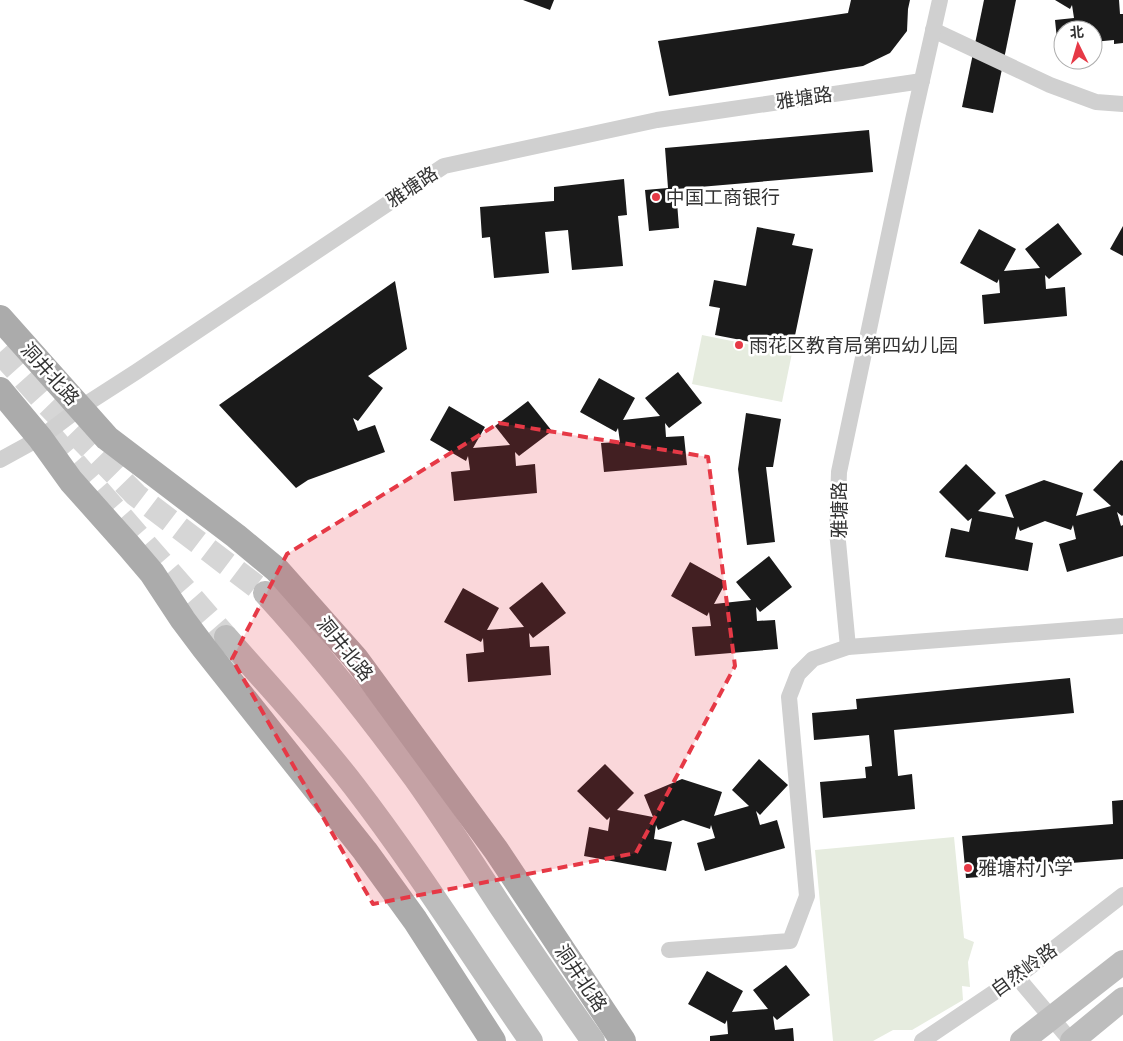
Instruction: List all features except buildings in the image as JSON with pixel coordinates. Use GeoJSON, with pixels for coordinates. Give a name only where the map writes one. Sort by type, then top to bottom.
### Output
{"type":"FeatureCollection","features":[{"type":"Feature","properties":{"kind":"main road","name":"洞井北路"},"geometry":{"type":"LineString","coordinates":[[0,318],[107,438],[236,536],[277,570],[356,659],[496,850],[623,1041]]}},
{"type":"Feature","properties":{"kind":"main road"},"geometry":{"type":"LineString","coordinates":[[0,390],[40,438],[71,481],[152,573],[194,634],[365,851],[415,920],[493,1041]]}},
{"type":"Feature","properties":{"kind":"main road"},"geometry":{"type":"LineString","coordinates":[[264,592],[344,686],[415,778],[557,991],[593,1041]]}},
{"type":"Feature","properties":{"kind":"main road"},"geometry":{"type":"LineString","coordinates":[[226,637],[302,723],[353,785],[419,874],[531,1041]]}},
{"type":"Feature","properties":{"kind":"main road"},"geometry":{"type":"LineString","coordinates":[[1022,1041],[1123,962]]}},
{"type":"Feature","properties":{"kind":"main road"},"geometry":{"type":"LineString","coordinates":[[1072,1041],[1123,999]]}},
{"type":"Feature","properties":{"kind":"street","name":"雅塘路"},"geometry":{"type":"LineString","coordinates":[[848,647],[837,531],[839,472],[940,0]]}},
{"type":"Feature","properties":{"kind":"street"},"geometry":{"type":"LineString","coordinates":[[933,30],[1050,85],[1096,102],[1123,104]]}},
{"type":"Feature","properties":{"kind":"street","name":"雅塘路"},"geometry":{"type":"LineString","coordinates":[[0,460],[40,438],[80,408],[444,166],[657,120],[922,81]]}},
{"type":"Feature","properties":{"kind":"street"},"geometry":{"type":"LineString","coordinates":[[669,950],[790,941],[807,896],[790,697],[798,674],[813,659],[848,647],[1123,626]]}},
{"type":"Feature","properties":{"kind":"street","name":"自然岭路"},"geometry":{"type":"LineString","coordinates":[[922,1041],[1017,977],[1123,895]]}},
{"type":"Feature","properties":{"kind":"street"},"geometry":{"type":"LineString","coordinates":[[1017,977],[1072,1041]]}},
{"type":"Feature","properties":{"kind":"highlighted area"},"geometry":{"type":"Polygon","coordinates":[[[499,423],[708,457],[735,666],[636,853],[373,904],[232,659],[287,554],[499,423]]]}},
{"type":"Feature","properties":{"kind":"shaded area"},"geometry":{"type":"Polygon","coordinates":[[[702,335],[792,353],[782,402],[692,384],[702,335]]]}},
{"type":"Feature","properties":{"kind":"shaded area"},"geometry":{"type":"Polygon","coordinates":[[[954,837],[964,938],[974,942],[968,962],[970,987],[962,986],[963,1000],[912,1030],[893,1030],[873,1041],[833,1041],[815,850],[954,837]]]}},
{"type":"Feature","properties":{"kind":"tunnel"},"geometry":{"type":"LineString","coordinates":[[0,352],[44,401],[136,495],[265,593]]}},
{"type":"Feature","properties":{"kind":"tunnel"},"geometry":{"type":"LineString","coordinates":[[51,436],[226,637]]}},
{"type":"Feature","properties":{"kind":"place","name":"中国工商银行"},"geometry":{"type":"Point","coordinates":[656,197]}},
{"type":"Feature","properties":{"kind":"place","name":"雨花区教育局第四幼儿园"},"geometry":{"type":"Point","coordinates":[739,345]}},
{"type":"Feature","properties":{"kind":"place","name":"雅塘村小学"},"geometry":{"type":"Point","coordinates":[968,868]}}]}
